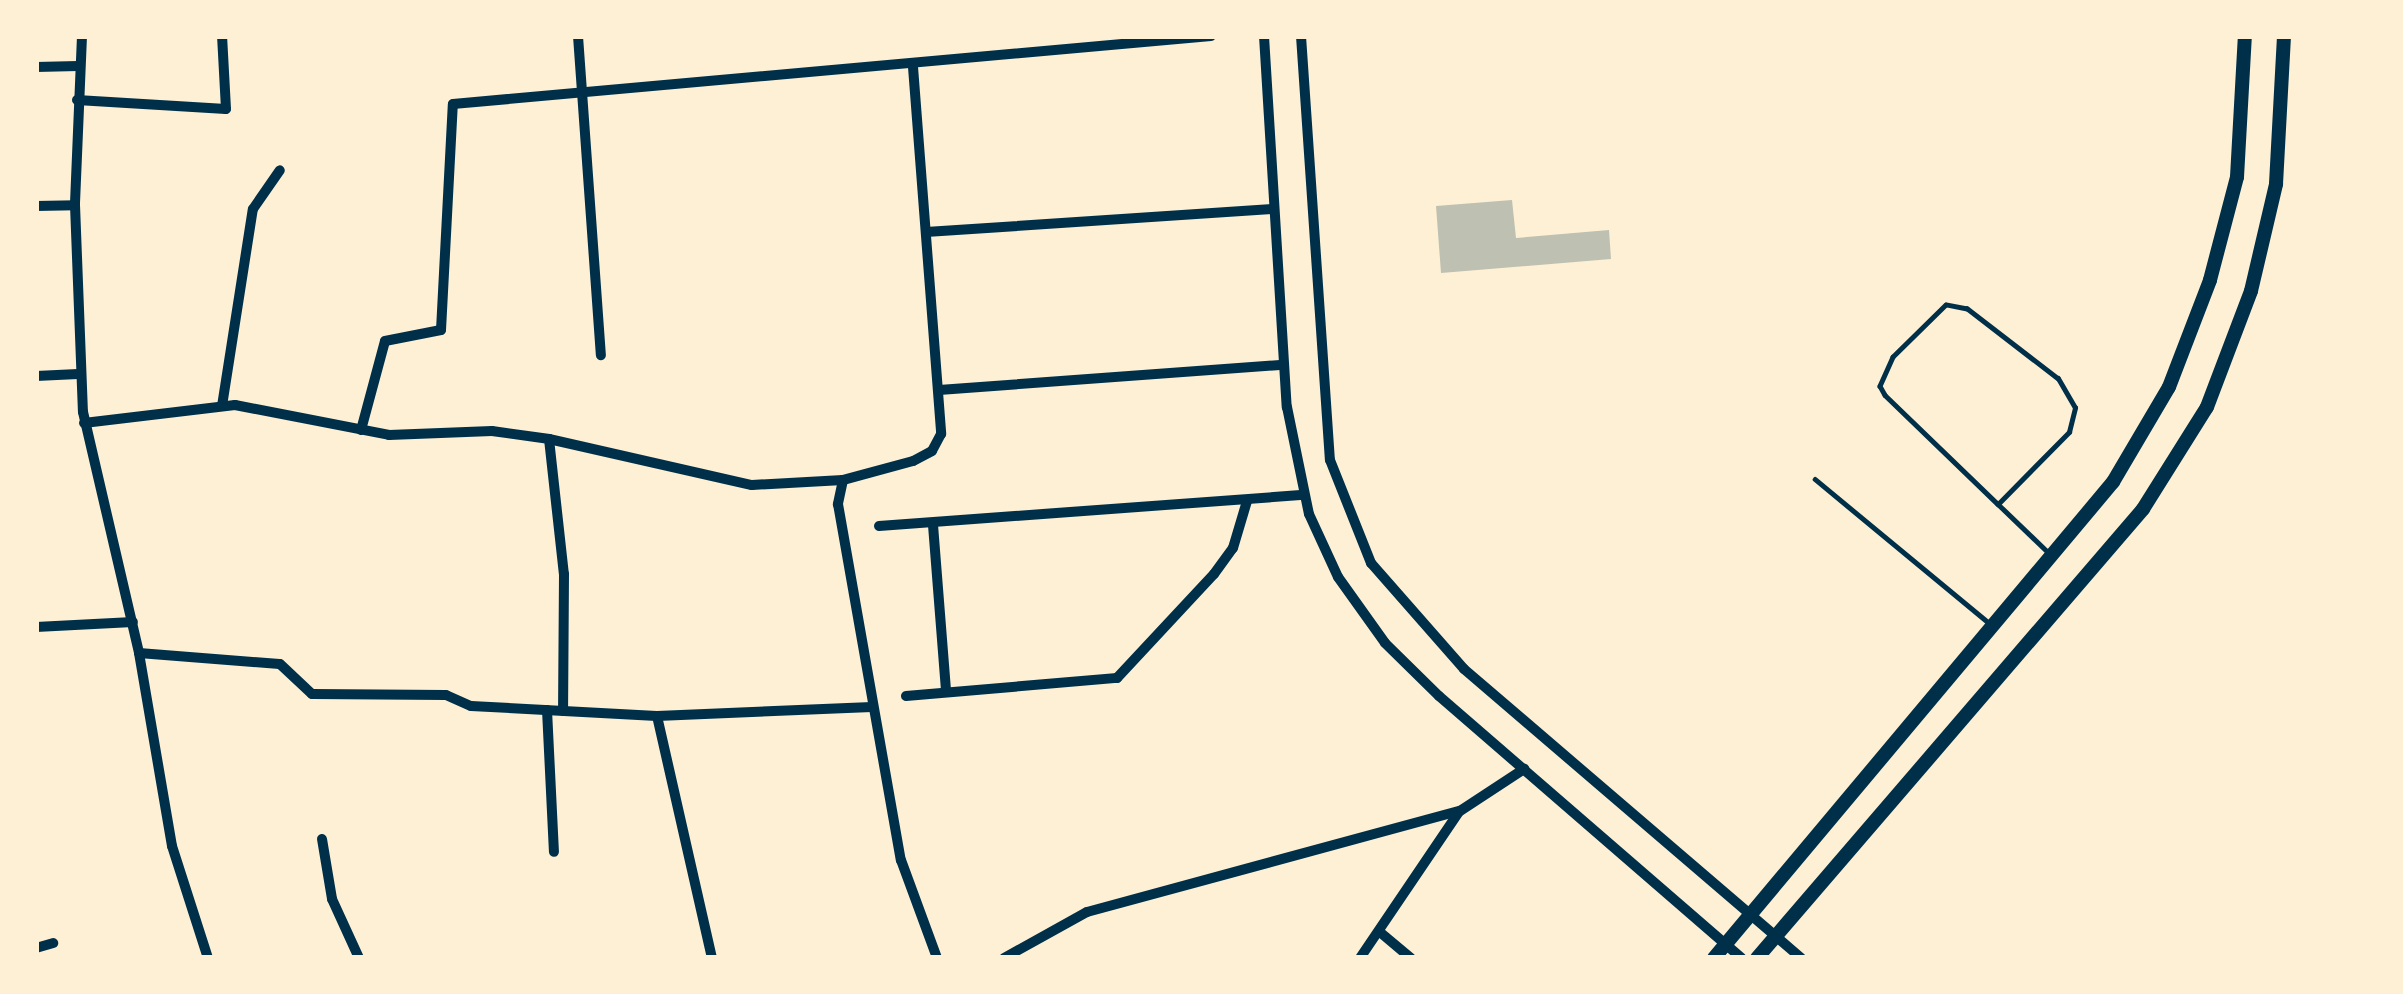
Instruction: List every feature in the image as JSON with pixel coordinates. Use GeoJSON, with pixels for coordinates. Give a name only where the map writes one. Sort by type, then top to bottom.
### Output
{"type":"FeatureCollection","features":[{"type":"Feature","properties":{"kind":"street"},"geometry":{"type":"LineString","coordinates":[[82,36],[75,205],[78,374],[84,423],[140,653],[165,815],[208,958]]}},
{"type":"Feature","properties":{"kind":"street"},"geometry":{"type":"LineString","coordinates":[[77,100],[226,109],[222,36]]}},
{"type":"Feature","properties":{"kind":"street"},"geometry":{"type":"LineString","coordinates":[[578,36],[601,355]]}},
{"type":"Feature","properties":{"kind":"street"},"geometry":{"type":"LineString","coordinates":[[361,430],[385,341],[442,329],[453,104],[913,67],[1211,36]]}},
{"type":"Feature","properties":{"kind":"street"},"geometry":{"type":"LineString","coordinates":[[1264,36],[1283,365],[1304,495],[1338,577],[1385,643],[1741,958]]}},
{"type":"Feature","properties":{"kind":"street"},"geometry":{"type":"LineString","coordinates":[[1301,36],[1328,442],[1345,508],[1371,563],[1464,669],[1801,958]]}},
{"type":"Feature","properties":{"kind":"street"},"geometry":{"type":"LineString","coordinates":[[1714,958],[2113,482],[2169,387],[2210,280],[2236,177],[2245,36]]}},
{"type":"Feature","properties":{"kind":"street"},"geometry":{"type":"LineString","coordinates":[[1757,958],[2143,509],[2207,407],[2251,291],[2276,184],[2284,36]]}},
{"type":"Feature","properties":{"kind":"street"},"geometry":{"type":"LineString","coordinates":[[36,67],[78,66]]}},
{"type":"Feature","properties":{"kind":"street"},"geometry":{"type":"LineString","coordinates":[[84,423],[222,406],[361,430],[549,440],[752,485],[843,480],[932,452],[941,434],[939,390],[913,67]]}},
{"type":"Feature","properties":{"kind":"street"},"geometry":{"type":"LineString","coordinates":[[222,406],[253,209],[280,170]]}},
{"type":"Feature","properties":{"kind":"street"},"geometry":{"type":"LineString","coordinates":[[36,206],[75,205]]}},
{"type":"Feature","properties":{"kind":"street"},"geometry":{"type":"LineString","coordinates":[[926,232],[1273,209]]}},
{"type":"Feature","properties":{"kind":"street"},"geometry":{"type":"LineString","coordinates":[[939,390],[1283,365]]}},
{"type":"Feature","properties":{"kind":"street"},"geometry":{"type":"LineString","coordinates":[[36,376],[78,374]]}},
{"type":"Feature","properties":{"kind":"street"},"geometry":{"type":"LineString","coordinates":[[549,440],[564,574],[563,711]]}},
{"type":"Feature","properties":{"kind":"street"},"geometry":{"type":"LineString","coordinates":[[843,480],[838,504],[902,860],[937,958]]}},
{"type":"Feature","properties":{"kind":"street"},"geometry":{"type":"LineString","coordinates":[[879,526],[1304,495]]}},
{"type":"Feature","properties":{"kind":"street"},"geometry":{"type":"LineString","coordinates":[[906,696],[1117,677],[1214,574],[1233,548],[1247,501]]}},
{"type":"Feature","properties":{"kind":"street"},"geometry":{"type":"LineString","coordinates":[[933,525],[946,691]]}},
{"type":"Feature","properties":{"kind":"street"},"geometry":{"type":"LineString","coordinates":[[36,627],[133,622]]}},
{"type":"Feature","properties":{"kind":"street"},"geometry":{"type":"LineString","coordinates":[[140,653],[280,664],[312,694],[446,695],[471,706],[657,716],[872,707]]}},
{"type":"Feature","properties":{"kind":"street"},"geometry":{"type":"LineString","coordinates":[[547,710],[554,852]]}},
{"type":"Feature","properties":{"kind":"street"},"geometry":{"type":"LineString","coordinates":[[657,716],[712,958]]}},
{"type":"Feature","properties":{"kind":"street"},"geometry":{"type":"LineString","coordinates":[[1004,958],[1088,912],[1460,811],[1524,770]]}},
{"type":"Feature","properties":{"kind":"street"},"geometry":{"type":"LineString","coordinates":[[1360,958],[1460,811]]}},
{"type":"Feature","properties":{"kind":"street"},"geometry":{"type":"LineString","coordinates":[[322,839],[332,899],[359,958]]}},
{"type":"Feature","properties":{"kind":"street"},"geometry":{"type":"LineString","coordinates":[[1381,932],[1411,958]]}},
{"type":"Feature","properties":{"kind":"street"},"geometry":{"type":"LineString","coordinates":[[36,948],[53,943]]}},
{"type":"Feature","properties":{"kind":"lane"},"geometry":{"type":"LineString","coordinates":[[1998,504],[2069,432],[2074,408],[2058,379],[1967,309],[1946,305],[1894,357],[1880,386],[1998,504],[2052,555]]}},
{"type":"Feature","properties":{"kind":"lane"},"geometry":{"type":"LineString","coordinates":[[1815,479],[1993,626]]}},
{"type":"Feature","properties":{"kind":"building"},"geometry":{"type":"Polygon","coordinates":[[[1512,200],[1516,238],[1609,230],[1611,259],[1441,273],[1436,206],[1512,200]]]}}]}
